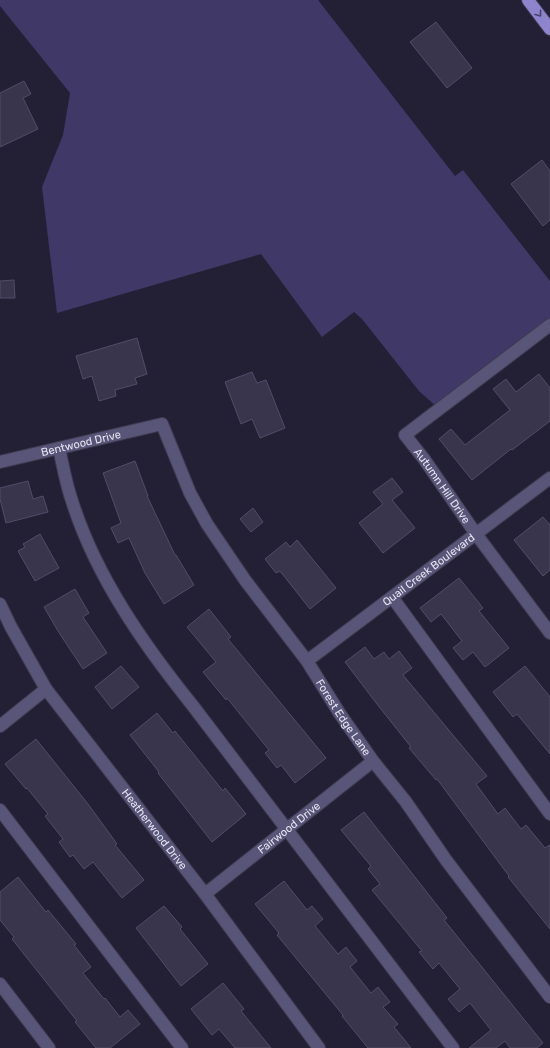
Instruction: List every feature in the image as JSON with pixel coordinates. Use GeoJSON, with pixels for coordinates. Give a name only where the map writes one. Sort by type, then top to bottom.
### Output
{"type":"FeatureCollection","features":[{"type":"Feature","properties":{"kind":"main road"},"geometry":{"type":"LineString","coordinates":[[528,0],[550,29]]}},
{"type":"Feature","properties":{"kind":"street","name":"Autumn Hill Drive"},"geometry":{"type":"LineString","coordinates":[[550,325],[405,435],[424,459],[476,534],[546,618],[550,633]]}},
{"type":"Feature","properties":{"kind":"street","name":"Bentwood Drive"},"geometry":{"type":"LineString","coordinates":[[0,462],[162,424]]}},
{"type":"Feature","properties":{"kind":"street","name":"Forest Edge Lane"},"geometry":{"type":"LineString","coordinates":[[162,424],[190,493],[207,524],[245,580],[307,661],[340,714],[373,761],[406,802],[446,860],[550,997]]}},
{"type":"Feature","properties":{"kind":"street"},"geometry":{"type":"LineString","coordinates":[[59,448],[72,501],[85,536],[100,569],[121,604],[167,674],[453,1048]]}},
{"type":"Feature","properties":{"kind":"street","name":"Quail Creek Boulevard"},"geometry":{"type":"LineString","coordinates":[[307,661],[550,478]]}},
{"type":"Feature","properties":{"kind":"street"},"geometry":{"type":"LineString","coordinates":[[392,597],[550,814]]}},
{"type":"Feature","properties":{"kind":"street","name":"Heatherwood Drive"},"geometry":{"type":"LineString","coordinates":[[0,604],[11,627],[46,689],[205,894],[319,1048]]}},
{"type":"Feature","properties":{"kind":"street"},"geometry":{"type":"LineString","coordinates":[[0,726],[46,689]]}},
{"type":"Feature","properties":{"kind":"street","name":"Fairwood Drive"},"geometry":{"type":"LineString","coordinates":[[205,894],[373,761]]}},
{"type":"Feature","properties":{"kind":"street"},"geometry":{"type":"LineString","coordinates":[[0,810],[182,1048]]}},
{"type":"Feature","properties":{"kind":"street"},"geometry":{"type":"LineString","coordinates":[[0,984],[49,1048]]}},
{"type":"Feature","properties":{"kind":"shaded area"},"geometry":{"type":"Polygon","coordinates":[[[0,0],[318,0],[455,176],[463,170],[550,281],[550,322],[437,407],[419,391],[362,319],[354,312],[322,337],[261,254],[57,313],[42,187],[63,135],[70,93],[0,6],[0,0]]]}},
{"type":"Feature","properties":{"kind":"building"},"geometry":{"type":"Polygon","coordinates":[[[436,22],[472,68],[447,88],[410,42],[436,22]]]}},
{"type":"Feature","properties":{"kind":"building"},"geometry":{"type":"Polygon","coordinates":[[[24,81],[31,94],[23,98],[38,129],[0,147],[0,93],[24,81]]]}},
{"type":"Feature","properties":{"kind":"building"},"geometry":{"type":"Polygon","coordinates":[[[542,160],[550,171],[550,220],[543,226],[511,184],[542,160]]]}},
{"type":"Feature","properties":{"kind":"building"},"geometry":{"type":"Polygon","coordinates":[[[14,280],[15,298],[0,298],[0,281],[14,280]]]}},
{"type":"Feature","properties":{"kind":"building"},"geometry":{"type":"Polygon","coordinates":[[[137,338],[147,374],[135,378],[137,384],[115,390],[116,396],[99,401],[92,376],[83,379],[76,356],[137,338]]]}},
{"type":"Feature","properties":{"kind":"building"},"geometry":{"type":"Polygon","coordinates":[[[252,372],[257,383],[266,380],[285,428],[260,438],[252,419],[241,424],[225,382],[252,372]]]}},
{"type":"Feature","properties":{"kind":"building"},"geometry":{"type":"Polygon","coordinates":[[[539,374],[550,388],[550,421],[472,480],[439,439],[451,429],[465,445],[510,410],[493,389],[506,379],[516,392],[539,374]]]}},
{"type":"Feature","properties":{"kind":"building"},"geometry":{"type":"Polygon","coordinates":[[[135,461],[147,496],[175,555],[194,585],[164,604],[145,573],[129,538],[118,543],[111,528],[121,523],[103,473],[135,461]]]}},
{"type":"Feature","properties":{"kind":"building"},"geometry":{"type":"Polygon","coordinates":[[[392,478],[403,492],[392,500],[415,528],[383,553],[359,523],[383,504],[373,492],[392,478]]]}},
{"type":"Feature","properties":{"kind":"building"},"geometry":{"type":"Polygon","coordinates":[[[28,481],[33,499],[43,496],[48,512],[6,523],[0,499],[0,488],[28,481]]]}},
{"type":"Feature","properties":{"kind":"building"},"geometry":{"type":"Polygon","coordinates":[[[253,508],[263,522],[251,532],[240,519],[253,508]]]}},
{"type":"Feature","properties":{"kind":"building"},"geometry":{"type":"Polygon","coordinates":[[[543,517],[550,525],[550,570],[543,576],[514,540],[543,517]]]}},
{"type":"Feature","properties":{"kind":"building"},"geometry":{"type":"Polygon","coordinates":[[[40,534],[59,568],[35,581],[18,551],[25,547],[23,544],[40,534]]]}},
{"type":"Feature","properties":{"kind":"building"},"geometry":{"type":"Polygon","coordinates":[[[297,540],[336,588],[310,609],[280,571],[276,573],[265,559],[286,542],[290,547],[297,540]]]}},
{"type":"Feature","properties":{"kind":"building"},"geometry":{"type":"Polygon","coordinates":[[[459,578],[483,608],[479,611],[509,648],[485,667],[473,652],[463,660],[453,648],[462,641],[441,614],[431,622],[420,608],[459,578]]]}},
{"type":"Feature","properties":{"kind":"building"},"geometry":{"type":"Polygon","coordinates":[[[75,589],[89,613],[83,617],[107,653],[83,669],[44,607],[75,589]]]}},
{"type":"Feature","properties":{"kind":"building"},"geometry":{"type":"Polygon","coordinates":[[[209,609],[231,637],[228,639],[326,758],[295,783],[281,765],[277,768],[265,753],[269,750],[227,698],[226,700],[203,672],[216,662],[187,627],[209,609]]]}},
{"type":"Feature","properties":{"kind":"building"},"geometry":{"type":"Polygon","coordinates":[[[365,647],[374,659],[384,652],[389,659],[399,651],[412,668],[403,675],[487,776],[476,784],[498,814],[505,808],[521,829],[526,825],[545,848],[550,845],[550,929],[508,877],[509,876],[437,779],[436,780],[409,748],[411,747],[345,662],[365,647]]]}},
{"type":"Feature","properties":{"kind":"building"},"geometry":{"type":"Polygon","coordinates":[[[121,666],[139,687],[112,709],[95,687],[121,666]]]}},
{"type":"Feature","properties":{"kind":"building"},"geometry":{"type":"Polygon","coordinates":[[[525,666],[550,697],[550,754],[517,714],[513,717],[493,692],[525,666]]]}},
{"type":"Feature","properties":{"kind":"building"},"geometry":{"type":"Polygon","coordinates":[[[157,713],[173,733],[175,731],[223,791],[225,788],[246,814],[212,842],[130,735],[157,713]]]}},
{"type":"Feature","properties":{"kind":"building"},"geometry":{"type":"Polygon","coordinates":[[[36,739],[88,804],[117,844],[115,845],[144,880],[122,898],[93,862],[84,869],[73,855],[70,857],[59,842],[63,839],[45,816],[48,814],[5,764],[36,739]]]}},
{"type":"Feature","properties":{"kind":"building"},"geometry":{"type":"Polygon","coordinates":[[[364,812],[447,918],[444,920],[543,1043],[537,1048],[510,1048],[505,1041],[496,1048],[469,1048],[491,1030],[470,1003],[459,1012],[448,999],[460,989],[439,963],[433,969],[419,952],[422,951],[372,890],[380,884],[368,869],[371,866],[341,830],[364,812]]]}},
{"type":"Feature","properties":{"kind":"building"},"geometry":{"type":"Polygon","coordinates":[[[18,877],[46,912],[48,910],[76,944],[74,945],[91,967],[83,973],[104,999],[105,998],[120,1017],[128,1010],[140,1024],[110,1048],[96,1048],[75,1022],[77,1021],[12,939],[14,937],[0,920],[0,892],[18,877]]]}},
{"type":"Feature","properties":{"kind":"building"},"geometry":{"type":"Polygon","coordinates":[[[284,881],[307,910],[312,906],[323,919],[315,926],[338,954],[346,947],[357,961],[350,967],[371,993],[378,987],[390,1002],[383,1007],[398,1024],[394,1027],[411,1048],[368,1048],[342,1016],[343,1015],[277,935],[279,933],[255,904],[284,881]]]}},
{"type":"Feature","properties":{"kind":"building"},"geometry":{"type":"Polygon","coordinates":[[[164,906],[182,927],[180,929],[208,964],[181,986],[136,928],[164,906]]]}},
{"type":"Feature","properties":{"kind":"building"},"geometry":{"type":"Polygon","coordinates":[[[223,983],[244,1009],[241,1011],[271,1048],[235,1048],[219,1029],[212,1035],[191,1009],[223,983]]]}}]}
